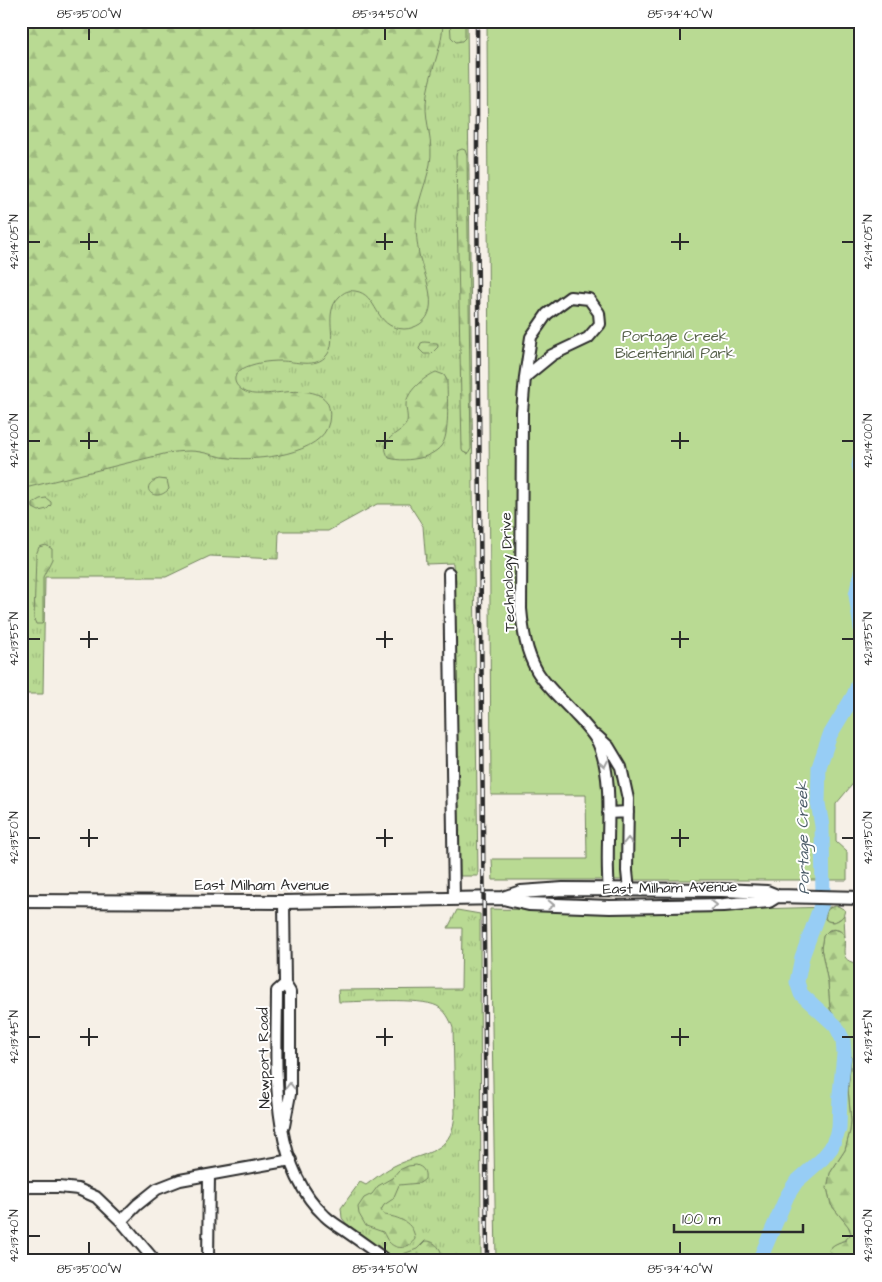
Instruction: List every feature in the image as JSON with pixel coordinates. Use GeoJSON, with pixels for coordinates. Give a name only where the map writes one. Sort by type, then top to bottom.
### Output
{"type":"FeatureCollection","features":[{"type":"Feature","properties":{"kind":"street","name":"Technology Drive"},"geometry":{"type":"LineString","coordinates":[[525,377],[552,355],[588,338],[600,324],[598,313],[589,299],[570,297],[547,314],[531,337],[525,377],[522,412],[521,609],[524,636],[538,673],[598,743],[605,764],[608,788],[609,890]]}},
{"type":"Feature","properties":{"kind":"street"},"geometry":{"type":"LineString","coordinates":[[450,573],[454,898]]}},
{"type":"Feature","properties":{"kind":"street"},"geometry":{"type":"LineString","coordinates":[[581,722],[609,747],[621,766],[628,799],[628,871],[630,890]]}},
{"type":"Feature","properties":{"kind":"street"},"geometry":{"type":"LineString","coordinates":[[608,813],[628,812]]}},
{"type":"Feature","properties":{"kind":"street","name":"East Milham Avenue"},"geometry":{"type":"LineString","coordinates":[[503,898],[521,892],[563,889],[731,890],[767,892],[777,896],[861,898]]}},
{"type":"Feature","properties":{"kind":"street","name":"East Milham Avenue"},"geometry":{"type":"LineString","coordinates":[[21,901],[284,902],[503,898],[529,904],[610,907],[724,905],[769,901],[777,896]]}},
{"type":"Feature","properties":{"kind":"street","name":"Newport Road"},"geometry":{"type":"LineString","coordinates":[[284,902],[284,984],[290,992],[290,1094],[283,1134],[298,1180],[307,1194],[326,1217],[387,1261]]}},
{"type":"Feature","properties":{"kind":"street"},"geometry":{"type":"LineString","coordinates":[[121,1220],[158,1189],[180,1180],[291,1160]]}},
{"type":"Feature","properties":{"kind":"street"},"geometry":{"type":"LineString","coordinates":[[208,1261],[209,1175]]}},
{"type":"Feature","properties":{"kind":"street"},"geometry":{"type":"LineString","coordinates":[[21,1186],[78,1190],[96,1197],[121,1220],[156,1261]]}},
{"type":"Feature","properties":{"kind":"green space"},"geometry":{"type":"Polygon","coordinates":[[[21,21],[467,21],[478,876],[460,876],[453,563],[426,564],[423,526],[409,504],[377,504],[328,531],[279,531],[278,559],[210,556],[166,577],[45,577],[43,694],[21,694],[21,21]]]}},
{"type":"Feature","properties":{"kind":"green space"},"geometry":{"type":"Polygon","coordinates":[[[21,21],[443,21],[441,42],[427,92],[426,111],[431,156],[418,207],[416,223],[419,254],[429,291],[430,310],[426,318],[412,328],[394,327],[381,317],[363,293],[348,291],[341,295],[334,304],[331,319],[332,342],[327,355],[322,359],[311,363],[271,361],[251,365],[242,369],[235,377],[237,385],[249,393],[304,392],[315,393],[324,398],[329,408],[329,422],[324,433],[315,442],[302,449],[271,457],[241,459],[195,451],[168,453],[21,489],[21,21]]]}},
{"type":"Feature","properties":{"kind":"green space"},"geometry":{"type":"Polygon","coordinates":[[[450,21],[465,21],[465,38],[462,41],[456,42],[451,37],[450,21]]]}},
{"type":"Feature","properties":{"kind":"green space","name":"Portage Creek Bicentennial Park"},"geometry":{"type":"Polygon","coordinates":[[[487,21],[861,21],[861,774],[836,804],[836,842],[847,852],[847,880],[493,880],[492,859],[587,859],[586,795],[491,795],[487,21]]]}},
{"type":"Feature","properties":{"kind":"green space"},"geometry":{"type":"Polygon","coordinates":[[[465,150],[467,156],[471,449],[468,454],[462,450],[456,157],[457,151],[465,150]]]}},
{"type":"Feature","properties":{"kind":"green space"},"geometry":{"type":"Polygon","coordinates":[[[421,343],[437,343],[438,347],[431,354],[424,354],[419,349],[421,343]]]}},
{"type":"Feature","properties":{"kind":"green space"},"geometry":{"type":"Polygon","coordinates":[[[436,372],[444,375],[447,380],[447,430],[443,443],[433,453],[420,458],[397,460],[389,458],[386,451],[387,441],[403,428],[407,422],[406,405],[409,395],[421,381],[436,372]]]}},
{"type":"Feature","properties":{"kind":"green space"},"geometry":{"type":"Polygon","coordinates":[[[159,479],[167,480],[169,489],[158,495],[153,494],[150,492],[149,485],[159,479]]]}},
{"type":"Feature","properties":{"kind":"green space"},"geometry":{"type":"Polygon","coordinates":[[[46,498],[51,502],[47,509],[39,511],[33,508],[33,503],[46,498]]]}},
{"type":"Feature","properties":{"kind":"green space"},"geometry":{"type":"Polygon","coordinates":[[[46,545],[52,549],[52,559],[43,577],[43,620],[42,624],[36,624],[34,619],[36,555],[39,547],[46,545]]]}},
{"type":"Feature","properties":{"kind":"green space"},"geometry":{"type":"Polygon","coordinates":[[[838,906],[845,910],[843,917],[835,922],[827,921],[825,917],[827,910],[838,906]]]}},
{"type":"Feature","properties":{"kind":"green space"},"geometry":{"type":"Polygon","coordinates":[[[831,907],[827,910],[825,919],[830,922],[835,921],[844,915],[845,937],[838,930],[829,930],[823,936],[821,948],[828,983],[830,1009],[844,1033],[851,1057],[848,1089],[851,1121],[845,1150],[830,1173],[827,1188],[831,1205],[848,1226],[851,1233],[847,1239],[834,1245],[829,1250],[832,1257],[840,1260],[851,1260],[861,1253],[861,1261],[496,1261],[490,909],[642,912],[831,907]]]}},
{"type":"Feature","properties":{"kind":"green space"},"geometry":{"type":"Polygon","coordinates":[[[457,910],[480,914],[481,1261],[395,1261],[346,1223],[342,1218],[341,1208],[360,1182],[366,1185],[393,1166],[432,1151],[445,1142],[450,1135],[455,1113],[453,1028],[447,1015],[437,1006],[429,1003],[404,1001],[339,1002],[338,990],[461,989],[462,928],[448,928],[457,910]]]}},
{"type":"Feature","properties":{"kind":"green space"},"geometry":{"type":"Polygon","coordinates":[[[834,929],[843,932],[845,957],[848,960],[861,964],[861,1253],[855,1258],[848,1260],[832,1257],[829,1250],[834,1244],[846,1240],[850,1229],[831,1205],[827,1188],[830,1173],[845,1150],[851,1121],[848,1089],[851,1057],[844,1033],[830,1009],[828,983],[821,948],[823,936],[826,932],[834,929]]]}},
{"type":"Feature","properties":{"kind":"green space"},"geometry":{"type":"Polygon","coordinates":[[[416,1165],[424,1170],[425,1179],[420,1183],[399,1185],[393,1199],[384,1205],[381,1210],[384,1215],[404,1221],[412,1228],[415,1239],[410,1245],[396,1247],[388,1241],[383,1232],[366,1226],[359,1214],[358,1207],[364,1198],[372,1194],[378,1186],[392,1178],[399,1170],[416,1165]]]}},
{"type":"Feature","properties":{"kind":"green space"},"geometry":{"type":"Polygon","coordinates":[[[425,1241],[436,1244],[442,1254],[443,1261],[404,1261],[403,1254],[417,1249],[425,1241]]]}},
{"type":"Feature","properties":{"kind":"waterway","name":"Portage Creek"},"geometry":{"type":"LineString","coordinates":[[861,455],[859,466],[861,472]]}},
{"type":"Feature","properties":{"kind":"waterway","name":"Portage Creek"},"geometry":{"type":"LineString","coordinates":[[861,572],[856,595],[861,629]]}},
{"type":"Feature","properties":{"kind":"waterway","name":"Portage Creek"},"geometry":{"type":"LineString","coordinates":[[759,1261],[787,1196],[796,1182],[822,1159],[831,1148],[839,1129],[844,1054],[843,1040],[836,1026],[801,994],[797,982],[802,957],[823,900],[822,826],[818,803],[819,767],[830,735],[854,695],[861,677]]}},
{"type":"Feature","properties":{"kind":"railway"},"geometry":{"type":"LineString","coordinates":[[477,21],[487,1261]]}}]}
